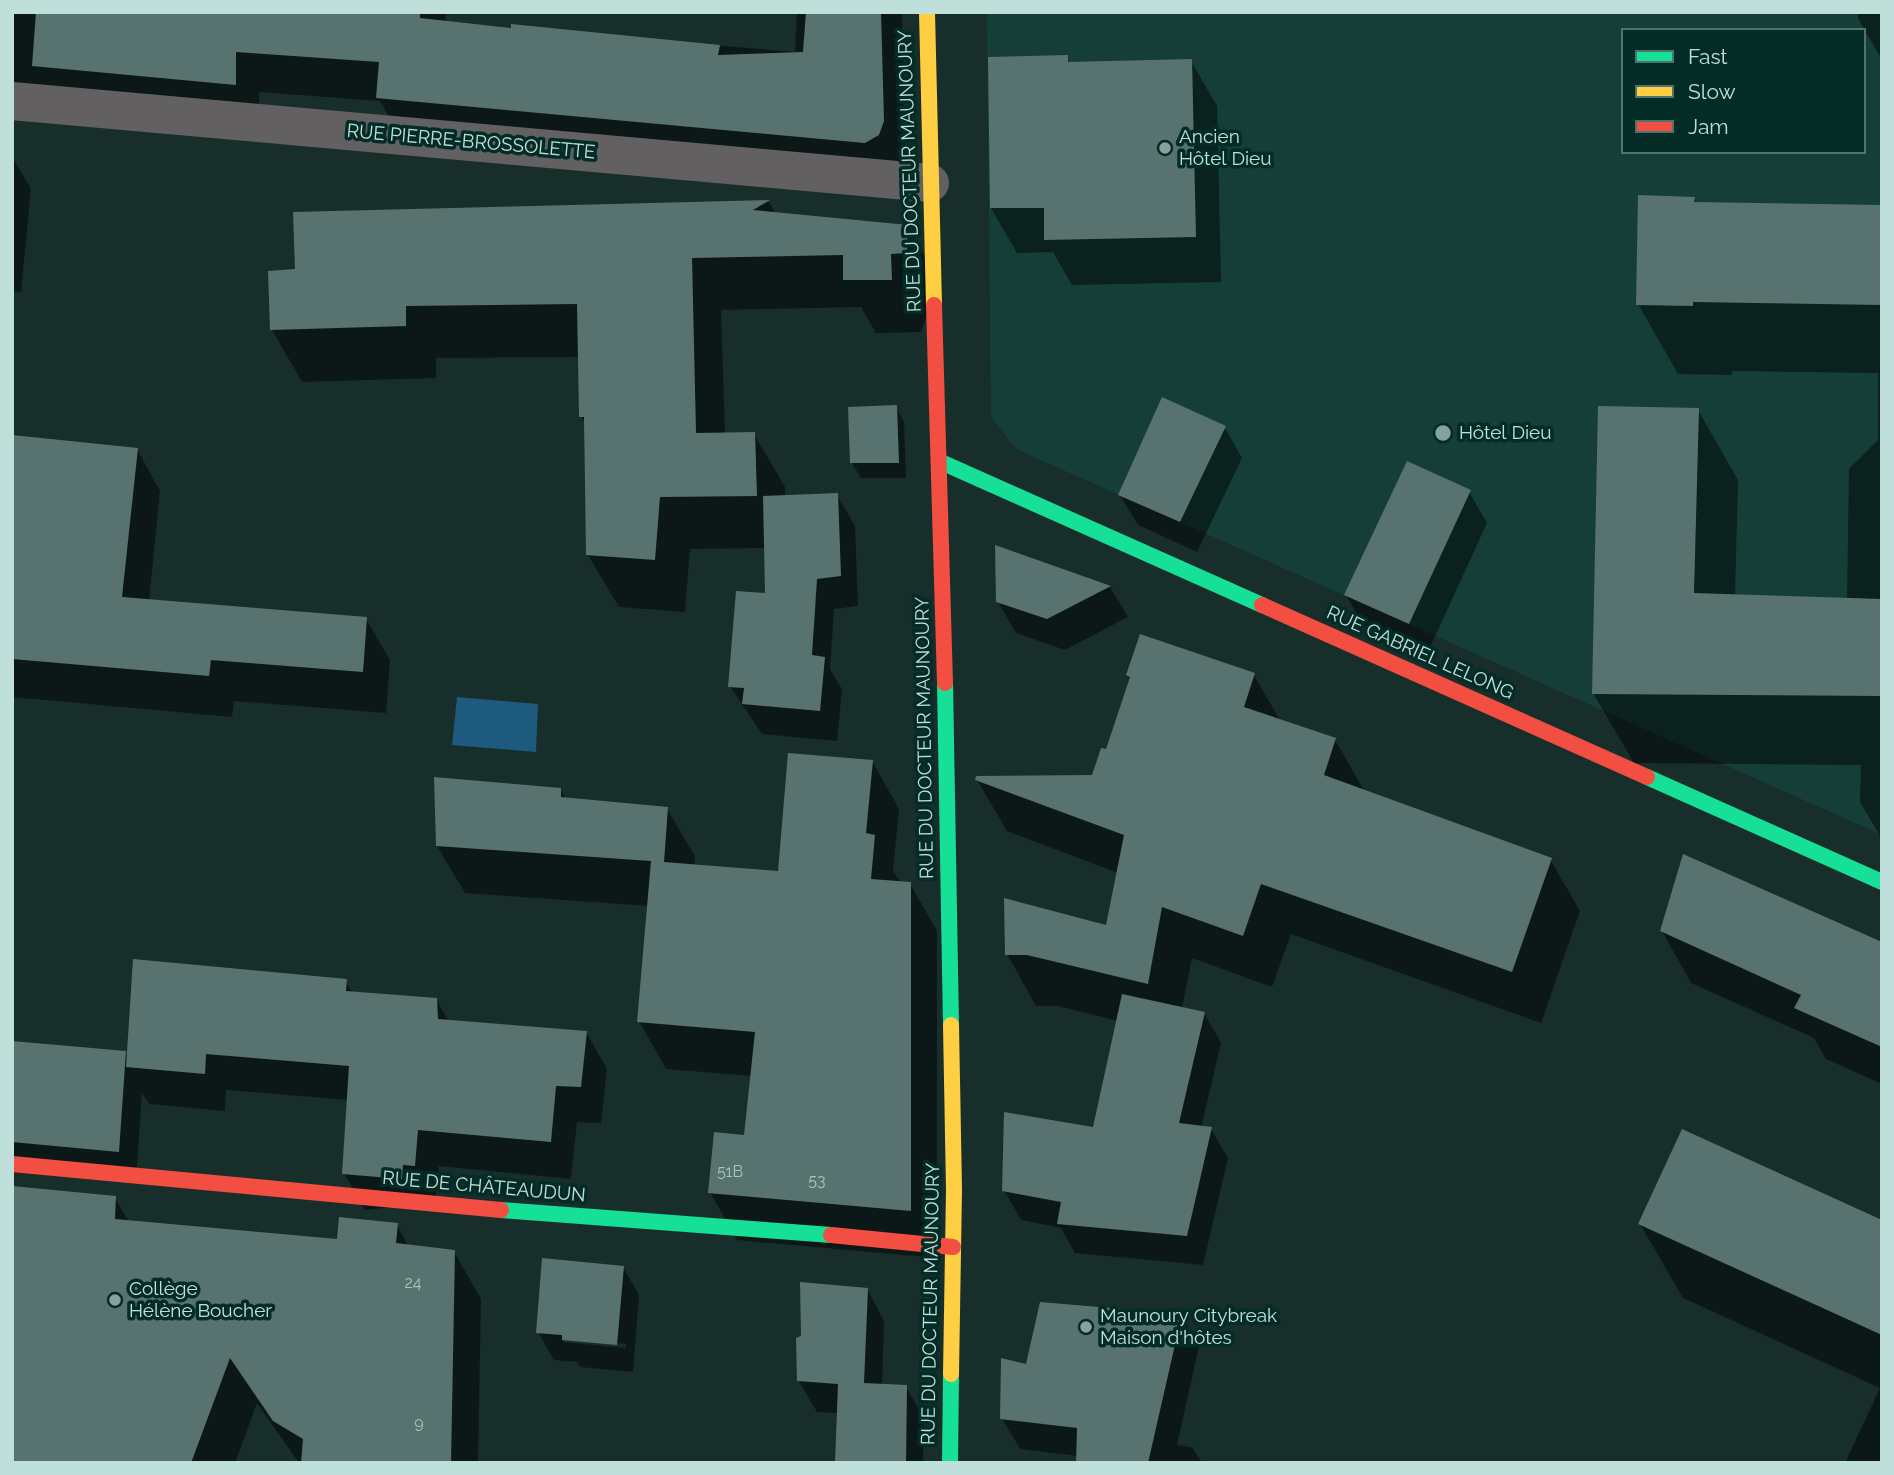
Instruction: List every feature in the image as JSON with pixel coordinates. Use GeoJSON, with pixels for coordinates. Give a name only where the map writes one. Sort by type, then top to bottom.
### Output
{"type":"FeatureCollection","features":[{"type":"Feature","properties":{"kind":"street","name":"RUE DU DOCTEUR MAUNOURY"},"geometry":{"type":"LineString","coordinates":[[927,12],[930,183],[942,462],[953,1247],[950,1463]]}},
{"type":"Feature","properties":{"kind":"street","name":"RUE PIERRE-BROSSOLETTE"},"geometry":{"type":"LineString","coordinates":[[12,101],[930,183]]}},
{"type":"Feature","properties":{"kind":"street","name":"RUE GABRIEL LELONG"},"geometry":{"type":"LineString","coordinates":[[942,462],[1882,882]]}},
{"type":"Feature","properties":{"kind":"street","name":"RUE DE CHÂTEAUDUN"},"geometry":{"type":"LineString","coordinates":[[12,1164],[482,1209],[900,1240],[953,1247]]}},
{"type":"Feature","properties":{"kind":"shaded area","name":"Hôtel Dieu"},"geometry":{"type":"Polygon","coordinates":[[[987,12],[1882,12],[1882,835],[1016,449],[991,417],[987,12]]]}},
{"type":"Feature","properties":{"kind":"shaded area"},"geometry":{"type":"Polygon","coordinates":[[[1361,12],[1626,12],[1621,14],[1361,12]]]}},
{"type":"Feature","properties":{"kind":"water"},"geometry":{"type":"Polygon","coordinates":[[[457,697],[538,704],[536,752],[452,745],[457,697]]]}},
{"type":"Feature","properties":{"kind":"building"},"geometry":{"type":"Polygon","coordinates":[[[36,12],[420,12],[420,18],[511,28],[511,24],[720,45],[718,55],[803,52],[806,12],[881,12],[884,121],[879,135],[865,143],[376,98],[379,62],[236,52],[236,85],[32,66],[36,12]]]}},
{"type":"Feature","properties":{"kind":"building","name":"Ancien Hôtel Dieu"},"geometry":{"type":"Polygon","coordinates":[[[1068,55],[1068,62],[1192,59],[1196,237],[1044,240],[1044,208],[990,208],[988,57],[1068,55]]]}},
{"type":"Feature","properties":{"kind":"building"},"geometry":{"type":"Polygon","coordinates":[[[1638,195],[1695,197],[1694,202],[1882,205],[1882,305],[1693,302],[1693,306],[1636,305],[1638,195]]]}},
{"type":"Feature","properties":{"kind":"building"},"geometry":{"type":"Polygon","coordinates":[[[770,200],[753,210],[908,225],[907,253],[891,254],[892,280],[843,280],[843,255],[692,258],[696,433],[755,432],[757,496],[660,497],[655,560],[586,555],[584,417],[579,417],[577,304],[406,306],[406,326],[270,330],[268,271],[295,269],[293,212],[770,200]]]}},
{"type":"Feature","properties":{"kind":"building"},"geometry":{"type":"Polygon","coordinates":[[[1162,397],[1226,426],[1180,522],[1118,495],[1162,397]]]}},
{"type":"Feature","properties":{"kind":"building"},"geometry":{"type":"Polygon","coordinates":[[[897,405],[899,463],[850,463],[848,407],[897,405]]]}},
{"type":"Feature","properties":{"kind":"building"},"geometry":{"type":"Polygon","coordinates":[[[1598,406],[1699,408],[1694,593],[1882,599],[1882,696],[1592,694],[1598,406]]]}},
{"type":"Feature","properties":{"kind":"building"},"geometry":{"type":"Polygon","coordinates":[[[12,435],[138,448],[122,597],[367,617],[363,672],[211,660],[209,676],[12,659],[12,435]]]}},
{"type":"Feature","properties":{"kind":"building"},"geometry":{"type":"Polygon","coordinates":[[[1407,461],[1471,490],[1409,624],[1344,595],[1407,461]]]}},
{"type":"Feature","properties":{"kind":"building"},"geometry":{"type":"Polygon","coordinates":[[[838,493],[841,576],[817,579],[812,655],[825,657],[820,711],[742,704],[744,688],[728,687],[736,591],[765,593],[763,496],[838,493]]]}},
{"type":"Feature","properties":{"kind":"building"},"geometry":{"type":"Polygon","coordinates":[[[995,545],[1111,586],[1047,619],[996,602],[995,545]]]}},
{"type":"Feature","properties":{"kind":"building"},"geometry":{"type":"Polygon","coordinates":[[[1140,634],[1255,673],[1244,707],[1336,738],[1324,775],[1552,858],[1512,972],[1261,884],[1243,936],[1162,907],[1148,984],[1027,955],[1005,955],[1004,898],[1106,925],[1124,835],[975,780],[976,776],[1092,775],[1101,748],[1106,749],[1130,677],[1126,675],[1140,634]]]}},
{"type":"Feature","properties":{"kind":"building"},"geometry":{"type":"Polygon","coordinates":[[[788,753],[873,760],[866,833],[875,835],[871,879],[911,882],[911,1211],[708,1193],[714,1132],[744,1135],[755,1032],[637,1022],[651,861],[436,846],[434,777],[561,788],[561,797],[668,807],[664,862],[778,871],[788,753]]]}},
{"type":"Feature","properties":{"kind":"building"},"geometry":{"type":"Polygon","coordinates":[[[1683,854],[1882,942],[1882,1047],[1794,1008],[1801,995],[1660,931],[1683,854]]]}},
{"type":"Feature","properties":{"kind":"building"},"geometry":{"type":"Polygon","coordinates":[[[133,959],[347,979],[346,991],[437,998],[438,1019],[587,1031],[581,1087],[556,1086],[551,1142],[418,1130],[415,1166],[403,1165],[402,1179],[342,1174],[349,1066],[206,1054],[205,1074],[126,1067],[133,959]]]}},
{"type":"Feature","properties":{"kind":"building"},"geometry":{"type":"Polygon","coordinates":[[[1122,994],[1205,1012],[1179,1123],[1212,1127],[1187,1236],[1057,1224],[1061,1202],[1002,1191],[1004,1112],[1093,1127],[1122,994]]]}},
{"type":"Feature","properties":{"kind":"building"},"geometry":{"type":"Polygon","coordinates":[[[12,1041],[126,1051],[119,1152],[12,1142],[12,1041]]]}},
{"type":"Feature","properties":{"kind":"building"},"geometry":{"type":"Polygon","coordinates":[[[1682,1129],[1882,1220],[1882,1335],[1638,1224],[1682,1129]]]}},
{"type":"Feature","properties":{"kind":"building"},"geometry":{"type":"Polygon","coordinates":[[[12,1186],[116,1196],[115,1219],[337,1239],[339,1217],[398,1223],[396,1243],[455,1250],[451,1463],[301,1463],[303,1439],[273,1421],[230,1358],[191,1463],[12,1463],[12,1186]]]}},
{"type":"Feature","properties":{"kind":"building"},"geometry":{"type":"Polygon","coordinates":[[[542,1258],[624,1266],[617,1345],[562,1340],[562,1335],[536,1333],[542,1258]]]}},
{"type":"Feature","properties":{"kind":"building"},"geometry":{"type":"Polygon","coordinates":[[[800,1282],[868,1288],[864,1383],[907,1385],[906,1463],[835,1463],[838,1384],[797,1381],[796,1338],[801,1336],[800,1282]]]}},
{"type":"Feature","properties":{"kind":"building"},"geometry":{"type":"Polygon","coordinates":[[[1040,1302],[1182,1314],[1148,1463],[1076,1463],[1077,1428],[1000,1419],[1001,1358],[1026,1364],[1040,1302]]]}},
{"type":"Feature","properties":{"kind":"traffic: fast"},"geometry":{"type":"LineString","coordinates":[[941,462],[1262,605]]}},
{"type":"Feature","properties":{"kind":"traffic: fast"},"geometry":{"type":"LineString","coordinates":[[945,683],[951,1025]]}},
{"type":"Feature","properties":{"kind":"traffic: fast"},"geometry":{"type":"LineString","coordinates":[[1647,777],[1882,882]]}},
{"type":"Feature","properties":{"kind":"traffic: fast"},"geometry":{"type":"LineString","coordinates":[[501,1210],[831,1235]]}},
{"type":"Feature","properties":{"kind":"traffic: fast"},"geometry":{"type":"LineString","coordinates":[[950,1463],[951,1374]]}},
{"type":"Feature","properties":{"kind":"traffic: slow"},"geometry":{"type":"LineString","coordinates":[[927,12],[934,305]]}},
{"type":"Feature","properties":{"kind":"traffic: slow"},"geometry":{"type":"LineString","coordinates":[[951,1025],[954,1190],[951,1374]]}},
{"type":"Feature","properties":{"kind":"traffic: jam"},"geometry":{"type":"LineString","coordinates":[[934,305],[945,683]]}},
{"type":"Feature","properties":{"kind":"traffic: jam"},"geometry":{"type":"LineString","coordinates":[[1262,605],[1647,777]]}},
{"type":"Feature","properties":{"kind":"traffic: jam"},"geometry":{"type":"LineString","coordinates":[[12,1164],[501,1210]]}},
{"type":"Feature","properties":{"kind":"traffic: jam"},"geometry":{"type":"LineString","coordinates":[[831,1235],[953,1247]]}},
{"type":"Feature","properties":{"kind":"place","name":"Ancien Hôtel Dieu"},"geometry":{"type":"Point","coordinates":[1165,148]}},
{"type":"Feature","properties":{"kind":"place","name":"Hôtel Dieu"},"geometry":{"type":"Point","coordinates":[1443,433]}},
{"type":"Feature","properties":{"kind":"place","name":"Collège Hélène Boucher"},"geometry":{"type":"Point","coordinates":[115,1300]}},
{"type":"Feature","properties":{"kind":"place","name":"Maunoury Citybreak Maison d'hôtes"},"geometry":{"type":"Point","coordinates":[1086,1327]}}]}
